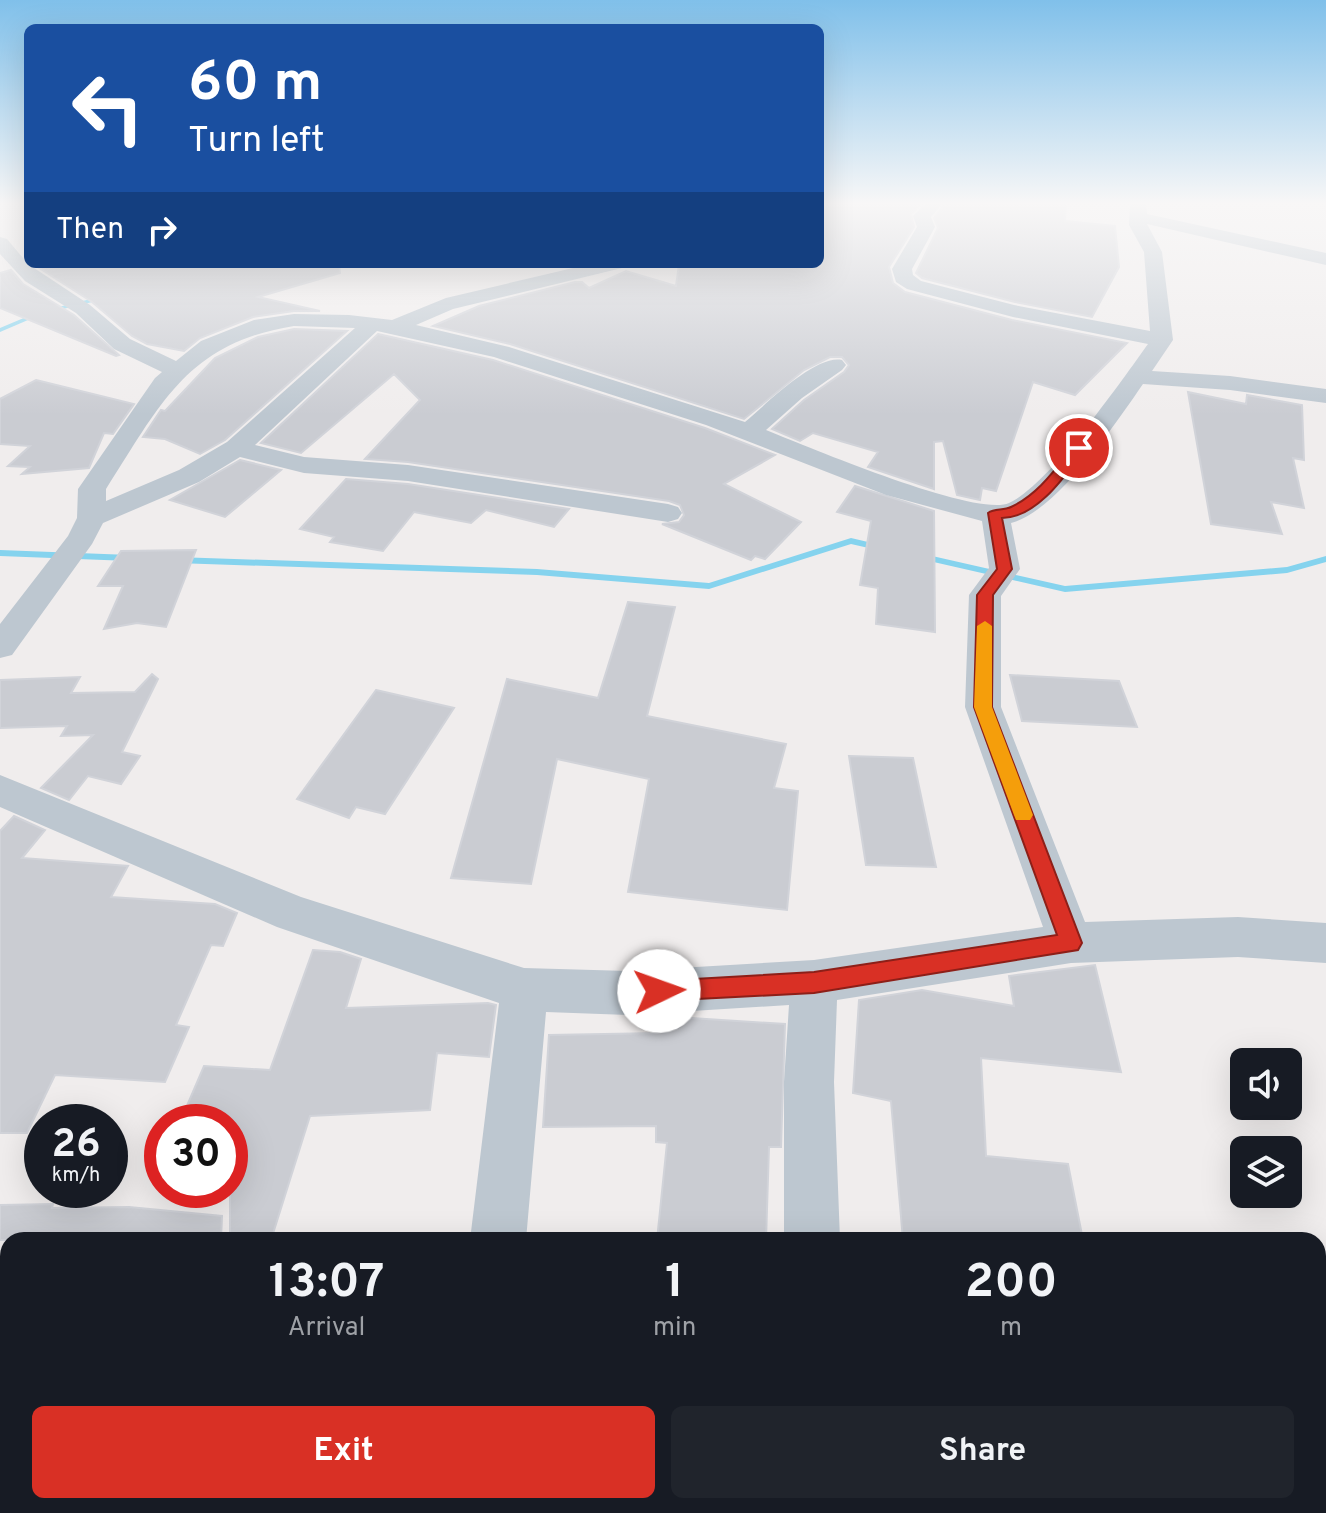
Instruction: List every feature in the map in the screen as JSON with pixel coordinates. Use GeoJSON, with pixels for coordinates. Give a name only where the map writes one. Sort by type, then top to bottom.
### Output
{"type":"FeatureCollection","features":[{"type":"Feature","properties":{"kind":"street"},"geometry":{"type":"LineString","coordinates":[[25,274],[88,314],[122,344],[177,370]]}},
{"type":"Feature","properties":{"kind":"street"},"geometry":{"type":"LineString","coordinates":[[91,518],[189,476],[236,448],[384,326],[446,304],[574,274]]}},
{"type":"Feature","properties":{"kind":"street"},"geometry":{"type":"LineString","coordinates":[[903,274],[903,278],[914,285],[1013,311],[1162,340]]}},
{"type":"Feature","properties":{"kind":"street"},"geometry":{"type":"LineString","coordinates":[[0,647],[82,538],[91,518],[92,489],[163,383],[209,346],[254,326],[294,320],[384,326],[501,352],[685,410],[896,489],[975,512],[1011,514],[1040,496],[1162,340],[1155,274]]}},
{"type":"Feature","properties":{"kind":"street"},"geometry":{"type":"LineString","coordinates":[[748,433],[793,393],[834,365]]}},
{"type":"Feature","properties":{"kind":"street"},"geometry":{"type":"LineString","coordinates":[[1136,377],[1230,383],[1326,396]]}},
{"type":"Feature","properties":{"kind":"street"},"geometry":{"type":"LineString","coordinates":[[236,448],[304,465],[408,473],[668,513]]}},
{"type":"Feature","properties":{"kind":"street"},"geometry":{"type":"LineString","coordinates":[[995,513],[1005,569],[985,595],[983,707],[1071,943]]}},
{"type":"Feature","properties":{"kind":"street"},"geometry":{"type":"LineString","coordinates":[[0,790],[293,913],[524,990],[628,993],[814,982],[1071,943],[1238,937],[1326,943]]}},
{"type":"Feature","properties":{"kind":"street"},"geometry":{"type":"LineString","coordinates":[[812,1232],[809,1082],[814,982]]}},
{"type":"Feature","properties":{"kind":"street"},"geometry":{"type":"LineString","coordinates":[[499,1232],[524,990]]}},
{"type":"Feature","properties":{"kind":"building"},"geometry":{"type":"Polygon","coordinates":[[[0,274],[14,274],[23,284],[74,315],[119,355],[116,356],[0,308],[0,274]]]}},
{"type":"Feature","properties":{"kind":"building"},"geometry":{"type":"Polygon","coordinates":[[[48,274],[338,274],[258,297],[320,311],[253,317],[200,338],[184,351],[147,344],[132,336],[92,302],[48,274]]]}},
{"type":"Feature","properties":{"kind":"building"},"geometry":{"type":"Polygon","coordinates":[[[620,274],[635,274],[676,286],[678,274],[891,274],[893,283],[905,292],[1012,320],[1127,343],[1075,395],[1033,382],[996,491],[982,488],[980,500],[957,495],[943,441],[934,442],[934,489],[868,467],[878,452],[813,433],[800,441],[772,429],[804,400],[844,372],[849,365],[842,357],[830,357],[804,370],[744,419],[510,344],[433,326],[479,306],[575,282],[582,282],[589,288],[620,274]]]}},
{"type":"Feature","properties":{"kind":"building"},"geometry":{"type":"Polygon","coordinates":[[[917,274],[1115,274],[1092,317],[1015,302],[922,278],[917,274]]]}},
{"type":"Feature","properties":{"kind":"building"},"geometry":{"type":"Polygon","coordinates":[[[294,329],[347,331],[225,440],[200,454],[165,439],[143,437],[161,410],[165,411],[215,358],[258,337],[294,329]]]}},
{"type":"Feature","properties":{"kind":"building"},"geometry":{"type":"Polygon","coordinates":[[[378,334],[493,360],[705,428],[775,455],[724,484],[801,522],[765,559],[755,556],[751,560],[662,524],[679,522],[684,515],[680,505],[669,501],[408,462],[365,459],[420,400],[394,374],[301,453],[261,443],[378,334]]]}},
{"type":"Feature","properties":{"kind":"building"},"geometry":{"type":"Polygon","coordinates":[[[36,380],[134,404],[113,434],[104,433],[89,468],[22,474],[30,467],[8,466],[30,446],[0,444],[0,399],[36,380]]]}},
{"type":"Feature","properties":{"kind":"building"},"geometry":{"type":"Polygon","coordinates":[[[1188,392],[1246,404],[1247,395],[1302,405],[1304,460],[1293,458],[1304,508],[1271,502],[1282,534],[1211,524],[1188,392]]]}},
{"type":"Feature","properties":{"kind":"building"},"geometry":{"type":"Polygon","coordinates":[[[240,460],[281,470],[225,517],[170,500],[240,460]]]}},
{"type":"Feature","properties":{"kind":"building"},"geometry":{"type":"Polygon","coordinates":[[[346,479],[408,484],[569,509],[554,527],[486,510],[471,523],[414,512],[383,551],[330,542],[334,537],[300,529],[346,479]]]}},
{"type":"Feature","properties":{"kind":"building"},"geometry":{"type":"Polygon","coordinates":[[[855,486],[934,511],[935,632],[876,624],[878,588],[860,585],[871,521],[837,512],[855,486]]]}},
{"type":"Feature","properties":{"kind":"building"},"geometry":{"type":"Polygon","coordinates":[[[196,550],[166,627],[137,623],[104,629],[123,586],[98,586],[121,551],[196,550]]]}},
{"type":"Feature","properties":{"kind":"building"},"geometry":{"type":"Polygon","coordinates":[[[628,602],[675,607],[647,716],[786,744],[774,788],[798,791],[787,910],[628,892],[649,779],[557,759],[531,884],[451,878],[507,679],[598,698],[628,602]]]}},
{"type":"Feature","properties":{"kind":"building"},"geometry":{"type":"Polygon","coordinates":[[[152,674],[158,679],[122,752],[140,756],[121,784],[88,776],[69,800],[41,788],[93,735],[61,736],[67,726],[0,728],[0,680],[80,677],[71,693],[135,692],[152,674]]]}},
{"type":"Feature","properties":{"kind":"building"},"geometry":{"type":"Polygon","coordinates":[[[1010,675],[1119,681],[1137,727],[1022,721],[1010,675]]]}},
{"type":"Feature","properties":{"kind":"building"},"geometry":{"type":"Polygon","coordinates":[[[376,690],[454,708],[385,814],[356,807],[349,818],[297,799],[376,690]]]}},
{"type":"Feature","properties":{"kind":"building"},"geometry":{"type":"Polygon","coordinates":[[[849,756],[913,758],[936,867],[866,865],[849,756]]]}},
{"type":"Feature","properties":{"kind":"building"},"geometry":{"type":"Polygon","coordinates":[[[14,816],[45,830],[22,858],[128,866],[111,897],[215,904],[237,913],[223,946],[211,945],[176,1025],[189,1027],[165,1082],[55,1075],[41,1104],[24,1104],[24,1133],[0,1133],[0,831],[14,816]]]}},
{"type":"Feature","properties":{"kind":"building"},"geometry":{"type":"Polygon","coordinates":[[[313,950],[340,952],[361,959],[346,1008],[496,1005],[489,1057],[437,1053],[430,1110],[310,1116],[274,1232],[230,1232],[230,1208],[248,1208],[248,1104],[188,1104],[204,1066],[270,1070],[313,950]]]}},
{"type":"Feature","properties":{"kind":"building"},"geometry":{"type":"Polygon","coordinates":[[[1095,965],[1121,1072],[981,1058],[986,1156],[1068,1164],[1081,1232],[902,1232],[891,1101],[853,1093],[859,1000],[922,990],[1014,1006],[1009,976],[1095,965]]]}},
{"type":"Feature","properties":{"kind":"building"},"geometry":{"type":"Polygon","coordinates":[[[660,1016],[785,1024],[781,1147],[769,1147],[766,1232],[658,1232],[667,1143],[656,1142],[656,1126],[543,1127],[549,1035],[660,1033],[660,1016]]]}},
{"type":"Feature","properties":{"kind":"building"},"geometry":{"type":"Polygon","coordinates":[[[0,1205],[24,1205],[24,1208],[129,1207],[222,1216],[221,1232],[0,1232],[0,1205]]]}},
{"type":"Feature","properties":{"kind":"waterway"},"geometry":{"type":"LineString","coordinates":[[0,330],[40,313],[107,297]]}},
{"type":"Feature","properties":{"kind":"waterway"},"geometry":{"type":"LineString","coordinates":[[176,560],[537,572],[709,586],[851,541],[882,548]]}},
{"type":"Feature","properties":{"kind":"waterway"},"geometry":{"type":"LineString","coordinates":[[0,553],[130,558]]}},
{"type":"Feature","properties":{"kind":"waterway"},"geometry":{"type":"LineString","coordinates":[[919,556],[1065,589],[1287,570],[1326,559]]}},
{"type":"Feature","properties":{"kind":"slow traffic"},"geometry":{"type":"LineString","coordinates":[[985,626],[983,707],[1023,815]]}},
{"type":"Feature","properties":{"kind":"route"},"geometry":{"type":"LineString","coordinates":[[659,991],[814,982],[1071,943],[983,707],[985,595],[1005,569],[996,533],[995,513],[1011,514],[1040,496],[1079,448]]}}]}
